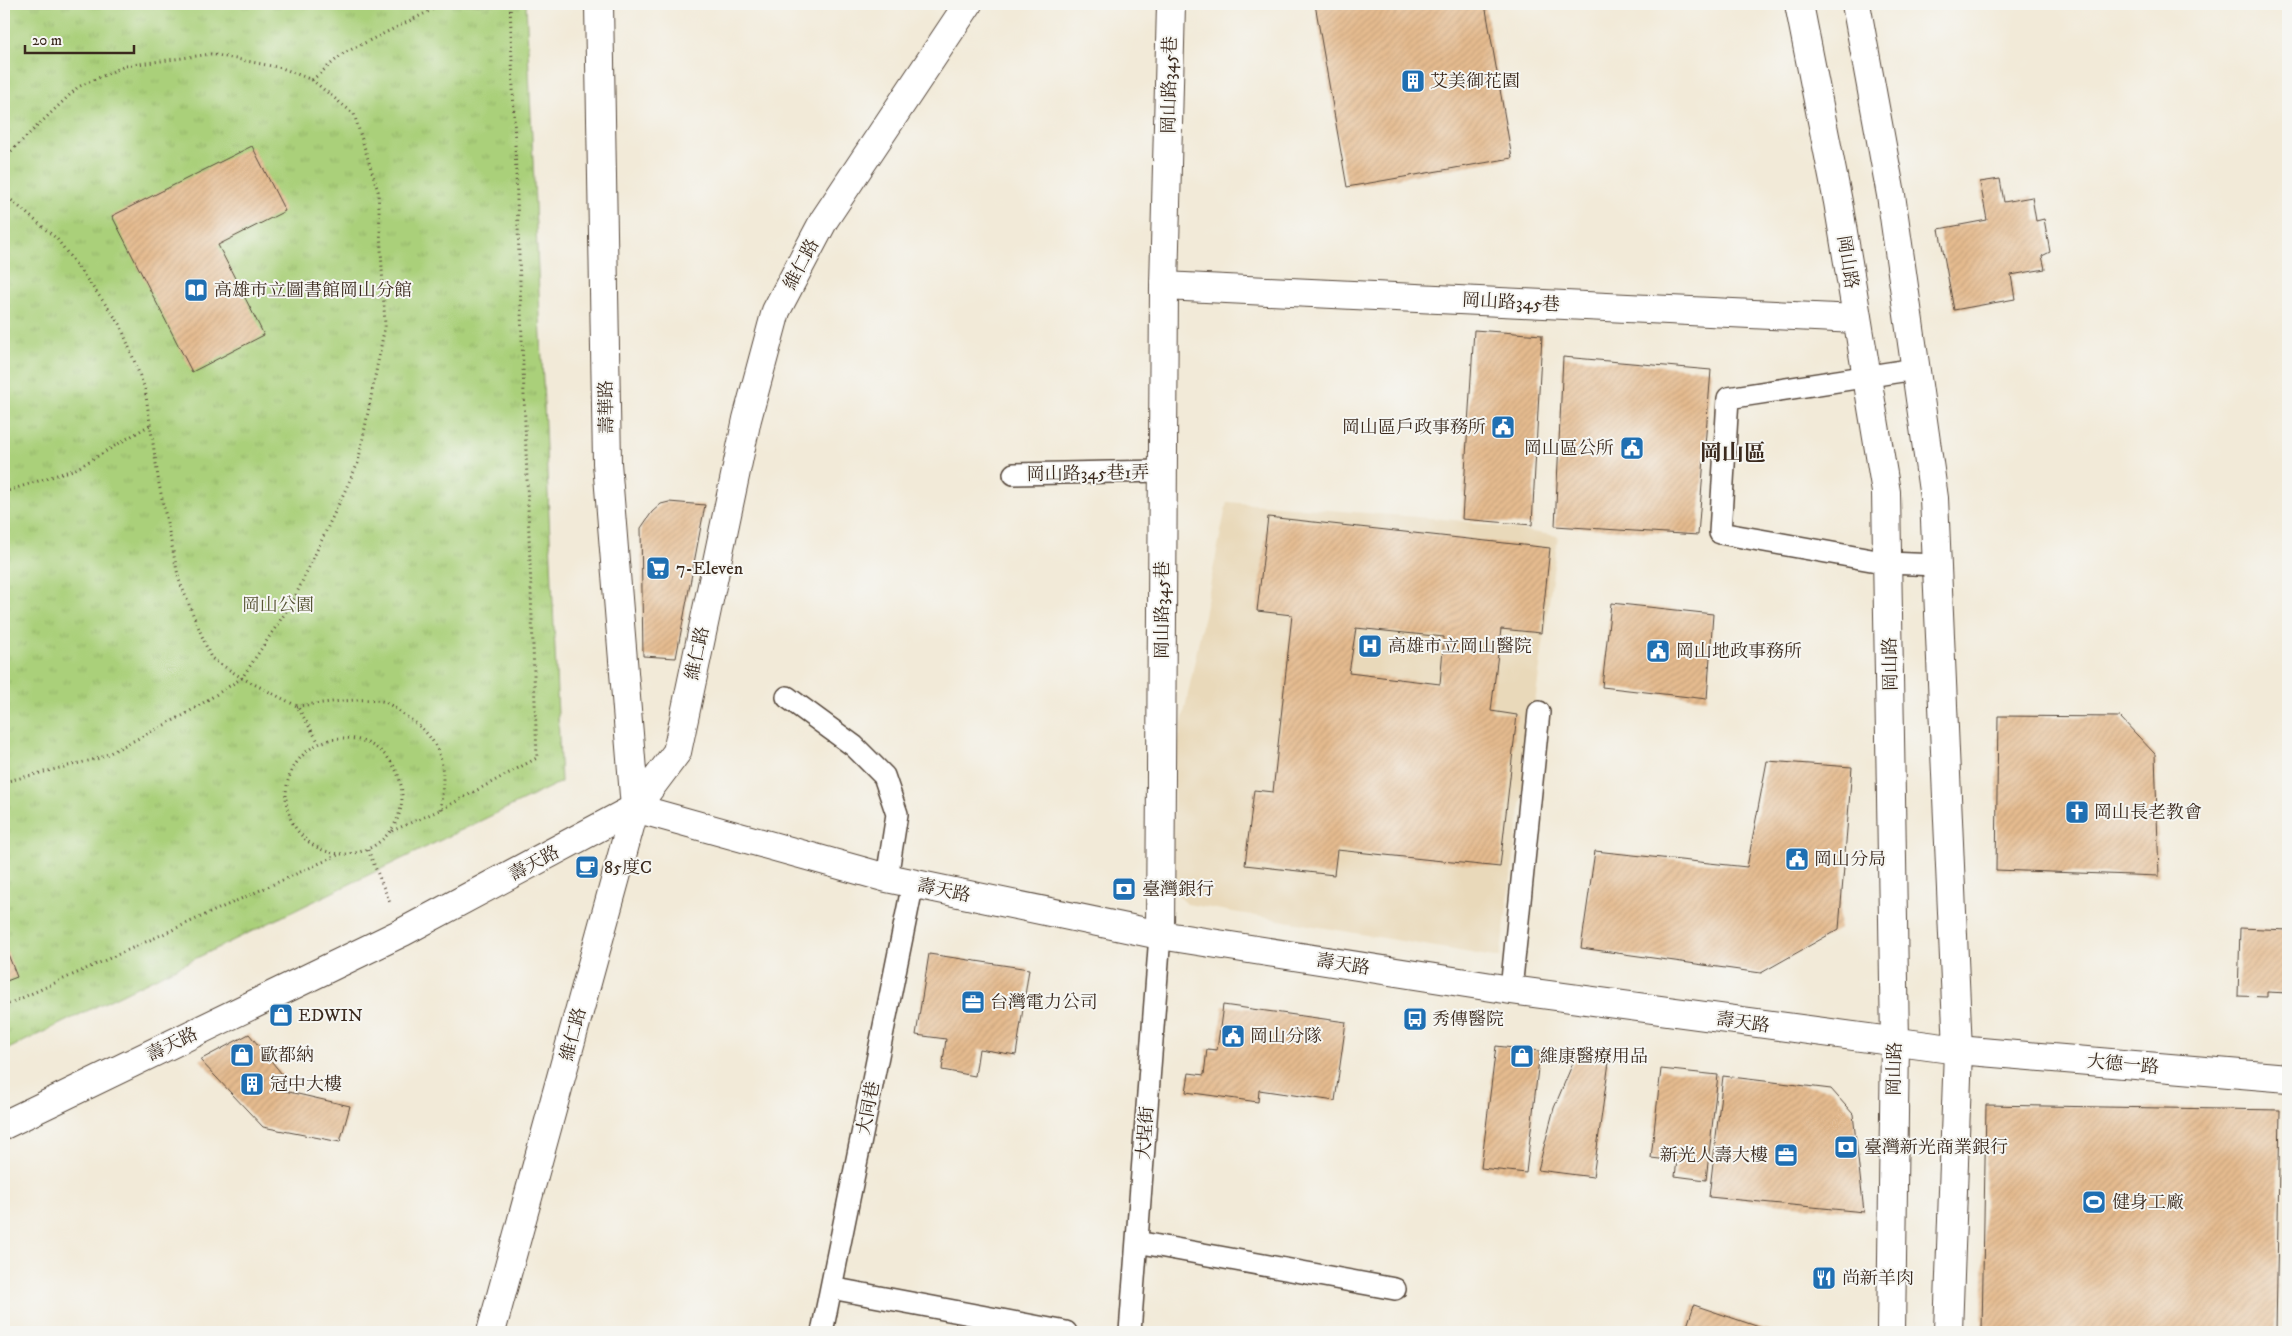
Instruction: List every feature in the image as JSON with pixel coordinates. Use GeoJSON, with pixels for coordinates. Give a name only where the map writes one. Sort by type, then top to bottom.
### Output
{"type":"FeatureCollection","features":[{"type":"Feature","properties":{"kind":"street","name":"壽華路"},"geometry":{"type":"LineString","coordinates":[[600,4],[607,463],[636,808]]}},
{"type":"Feature","properties":{"kind":"street","name":"維仁路"},"geometry":{"type":"LineString","coordinates":[[491,1332],[636,808],[677,752],[747,419],[776,311],[824,220],[968,4]]}},
{"type":"Feature","properties":{"kind":"street","name":"岡山路345巷"},"geometry":{"type":"LineString","coordinates":[[1160,935],[1164,286],[1171,4]]}},
{"type":"Feature","properties":{"kind":"street","name":"岡山路"},"geometry":{"type":"LineString","coordinates":[[1799,4],[1838,202],[1886,492],[1895,1042],[1891,1332]]}},
{"type":"Feature","properties":{"kind":"street"},"geometry":{"type":"LineString","coordinates":[[1856,4],[1891,195],[1934,498],[1958,1050],[1948,1332]]}},
{"type":"Feature","properties":{"kind":"street","name":"岡山路345巷"},"geometry":{"type":"LineString","coordinates":[[1164,286],[1857,319]]}},
{"type":"Feature","properties":{"kind":"street","name":"壽天路"},"geometry":{"type":"LineString","coordinates":[[4,1125],[403,932],[636,808],[887,878],[1160,935],[1511,990],[1958,1050]]}},
{"type":"Feature","properties":{"kind":"street","name":"大德一路"},"geometry":{"type":"LineString","coordinates":[[1958,1050],[2288,1078]]}},
{"type":"Feature","properties":{"kind":"lane"},"geometry":{"type":"LineString","coordinates":[[1915,369],[1728,398],[1720,533],[1888,563],[1937,565]]}},
{"type":"Feature","properties":{"kind":"lane","name":"岡山路345巷1弄"},"geometry":{"type":"LineString","coordinates":[[1014,474],[1162,471]]}},
{"type":"Feature","properties":{"kind":"lane"},"geometry":{"type":"LineString","coordinates":[[787,697],[854,746],[884,776],[896,814],[887,878]]}},
{"type":"Feature","properties":{"kind":"lane"},"geometry":{"type":"LineString","coordinates":[[1511,990],[1539,712]]}},
{"type":"Feature","properties":{"kind":"lane","name":"大同巷"},"geometry":{"type":"LineString","coordinates":[[822,1332],[913,883]]}},
{"type":"Feature","properties":{"kind":"lane","name":"大埕街"},"geometry":{"type":"LineString","coordinates":[[1130,1332],[1160,935]]}},
{"type":"Feature","properties":{"kind":"lane"},"geometry":{"type":"LineString","coordinates":[[1136,1242],[1395,1288]]}},
{"type":"Feature","properties":{"kind":"lane"},"geometry":{"type":"LineString","coordinates":[[831,1288],[1066,1332]]}},
{"type":"Feature","properties":{"kind":"path"},"geometry":{"type":"LineString","coordinates":[[312,80],[344,52],[444,4]]}},
{"type":"Feature","properties":{"kind":"path"},"geometry":{"type":"LineString","coordinates":[[4,1006],[338,855],[368,850],[392,831],[440,810],[537,758],[510,4]]}},
{"type":"Feature","properties":{"kind":"path"},"geometry":{"type":"LineString","coordinates":[[4,158],[78,87],[126,66],[211,54],[282,68],[312,80],[354,114],[378,191],[385,326],[358,463],[293,601],[242,678],[184,715],[100,758],[4,782]]}},
{"type":"Feature","properties":{"kind":"path"},"geometry":{"type":"LineString","coordinates":[[4,194],[57,239],[120,324],[145,389],[159,484],[179,580],[211,658],[242,678],[297,706],[319,743]]}},
{"type":"Feature","properties":{"kind":"path"},"geometry":{"type":"LineString","coordinates":[[4,492],[76,469],[150,425]]}},
{"type":"Feature","properties":{"kind":"path"},"geometry":{"type":"LineString","coordinates":[[297,706],[348,701],[384,702],[421,725],[440,752],[445,782],[440,810]]}},
{"type":"Feature","properties":{"kind":"path"},"geometry":{"type":"LineString","coordinates":[[338,855],[309,844],[290,821],[285,790],[296,762],[319,743],[350,737],[378,748],[398,772],[403,802],[392,831]]}},
{"type":"Feature","properties":{"kind":"path"},"geometry":{"type":"LineString","coordinates":[[368,850],[403,932]]}},
{"type":"Feature","properties":{"kind":"shaded area","name":"高雄市立岡山醫院"},"geometry":{"type":"Polygon","coordinates":[[[1227,502],[1455,520],[1558,536],[1500,958],[1187,904],[1171,889],[1175,758],[1227,502]]]}},
{"type":"Feature","properties":{"kind":"green space","name":"岡山公園"},"geometry":{"type":"Polygon","coordinates":[[[4,4],[526,4],[561,782],[4,1051],[4,4]]]}},
{"type":"Feature","properties":{"kind":"building","name":"艾美御花園"},"geometry":{"type":"Polygon","coordinates":[[[1315,4],[1485,4],[1512,158],[1347,187],[1315,4]]]}},
{"type":"Feature","properties":{"kind":"building","name":"高雄市立圖書館岡山分館"},"geometry":{"type":"Polygon","coordinates":[[[252,146],[285,211],[218,245],[264,335],[192,372],[112,216],[252,146]]]}},
{"type":"Feature","properties":{"kind":"building"},"geometry":{"type":"Polygon","coordinates":[[[2000,179],[2004,202],[2032,197],[2036,221],[2044,219],[2050,252],[2042,256],[2045,269],[2011,275],[2015,299],[1954,310],[1939,229],[1987,220],[1980,182],[2000,179]]]}},
{"type":"Feature","properties":{"kind":"building","name":"岡山區戶政事務所"},"geometry":{"type":"Polygon","coordinates":[[[1474,330],[1542,335],[1532,525],[1462,519],[1474,330]]]}},
{"type":"Feature","properties":{"kind":"building","name":"岡山區公所"},"geometry":{"type":"Polygon","coordinates":[[[1563,357],[1711,370],[1698,535],[1555,526],[1563,357]]]}},
{"type":"Feature","properties":{"kind":"building"},"geometry":{"type":"Polygon","coordinates":[[[669,502],[705,505],[676,658],[643,656],[641,528],[652,512],[661,504],[669,502]]]}},
{"type":"Feature","properties":{"kind":"building","name":"高雄市立岡山醫院"},"geometry":{"type":"Polygon","coordinates":[[[1268,517],[1550,548],[1541,633],[1501,629],[1491,711],[1517,715],[1500,867],[1337,850],[1334,875],[1245,865],[1254,790],[1273,792],[1292,615],[1257,611],[1268,517]],[[1356,628],[1349,673],[1440,684],[1444,637],[1356,628]]]}},
{"type":"Feature","properties":{"kind":"building","name":"岡山地政事務所"},"geometry":{"type":"Polygon","coordinates":[[[1611,603],[1713,614],[1707,699],[1602,687],[1611,603]]]}},
{"type":"Feature","properties":{"kind":"building","name":"岡山長老教會"},"geometry":{"type":"Polygon","coordinates":[[[1998,716],[2120,717],[2155,754],[2159,876],[1996,870],[1998,716]]]}},
{"type":"Feature","properties":{"kind":"building","name":"岡山分局"},"geometry":{"type":"Polygon","coordinates":[[[1767,761],[1852,767],[1839,929],[1761,973],[1581,948],[1595,851],[1747,867],[1767,761]]]}},
{"type":"Feature","properties":{"kind":"building"},"geometry":{"type":"Polygon","coordinates":[[[2240,928],[2288,930],[2288,993],[2267,992],[2267,997],[2238,996],[2240,928]]]}},
{"type":"Feature","properties":{"kind":"building"},"geometry":{"type":"Polygon","coordinates":[[[4,944],[17,977],[4,982],[4,944]]]}},
{"type":"Feature","properties":{"kind":"building","name":"台灣電力公司"},"geometry":{"type":"Polygon","coordinates":[[[929,954],[1029,969],[1016,1055],[979,1049],[975,1076],[942,1070],[946,1039],[916,1035],[929,954]]]}},
{"type":"Feature","properties":{"kind":"building"},"geometry":{"type":"Polygon","coordinates":[[[1223,1005],[1346,1022],[1335,1101],[1259,1090],[1258,1102],[1186,1092],[1189,1073],[1204,1075],[1207,1049],[1217,1050],[1223,1005]]]}},
{"type":"Feature","properties":{"kind":"building","name":"冠中大樓"},"geometry":{"type":"Polygon","coordinates":[[[249,1034],[286,1079],[276,1089],[350,1106],[340,1142],[263,1127],[200,1060],[249,1034]]]}},
{"type":"Feature","properties":{"kind":"building"},"geometry":{"type":"Polygon","coordinates":[[[1496,1046],[1540,1051],[1526,1173],[1481,1168],[1496,1046]]]}},
{"type":"Feature","properties":{"kind":"building"},"geometry":{"type":"Polygon","coordinates":[[[1575,1058],[1609,1062],[1593,1177],[1538,1170],[1554,1108],[1575,1058]]]}},
{"type":"Feature","properties":{"kind":"building"},"geometry":{"type":"Polygon","coordinates":[[[1661,1069],[1718,1075],[1706,1180],[1675,1176],[1677,1161],[1651,1158],[1661,1069]]]}},
{"type":"Feature","properties":{"kind":"building","name":"新光人壽大樓"},"geometry":{"type":"Polygon","coordinates":[[[1723,1076],[1831,1089],[1853,1114],[1864,1212],[1709,1197],[1723,1076]]]}},
{"type":"Feature","properties":{"kind":"building"},"geometry":{"type":"Polygon","coordinates":[[[1986,1105],[2280,1110],[2276,1332],[1982,1332],[1986,1105]]]}},
{"type":"Feature","properties":{"kind":"building"},"geometry":{"type":"Polygon","coordinates":[[[1694,1305],[1774,1332],[1685,1332],[1694,1305]]]}},
{"type":"Feature","properties":{"kind":"place","name":"艾美御花園"},"geometry":{"type":"Point","coordinates":[1413,81]}},
{"type":"Feature","properties":{"kind":"place","name":"高雄市立圖書館岡山分館"},"geometry":{"type":"Point","coordinates":[196,290]}},
{"type":"Feature","properties":{"kind":"place","name":"岡山區戶政事務所"},"geometry":{"type":"Point","coordinates":[1503,427]}},
{"type":"Feature","properties":{"kind":"place","name":"岡山區公所"},"geometry":{"type":"Point","coordinates":[1632,448]}},
{"type":"Feature","properties":{"kind":"place","name":"7-Eleven"},"geometry":{"type":"Point","coordinates":[658,568]}},
{"type":"Feature","properties":{"kind":"place","name":"高雄市立岡山醫院"},"geometry":{"type":"Point","coordinates":[1370,646]}},
{"type":"Feature","properties":{"kind":"place","name":"岡山地政事務所"},"geometry":{"type":"Point","coordinates":[1658,651]}},
{"type":"Feature","properties":{"kind":"place","name":"岡山長老教會"},"geometry":{"type":"Point","coordinates":[2077,812]}},
{"type":"Feature","properties":{"kind":"place","name":"岡山分局"},"geometry":{"type":"Point","coordinates":[1797,859]}},
{"type":"Feature","properties":{"kind":"place","name":"85度C"},"geometry":{"type":"Point","coordinates":[587,867]}},
{"type":"Feature","properties":{"kind":"place","name":"臺灣銀行"},"geometry":{"type":"Point","coordinates":[1124,889]}},
{"type":"Feature","properties":{"kind":"place","name":"台灣電力公司"},"geometry":{"type":"Point","coordinates":[973,1002]}},
{"type":"Feature","properties":{"kind":"place","name":"EDWIN"},"geometry":{"type":"Point","coordinates":[281,1015]}},
{"type":"Feature","properties":{"kind":"place","name":"秀傳醫院"},"geometry":{"type":"Point","coordinates":[1415,1019]}},
{"type":"Feature","properties":{"kind":"place","name":"岡山分隊"},"geometry":{"type":"Point","coordinates":[1233,1036]}},
{"type":"Feature","properties":{"kind":"place","name":"歐都納"},"geometry":{"type":"Point","coordinates":[242,1055]}},
{"type":"Feature","properties":{"kind":"place","name":"維康醫療用品"},"geometry":{"type":"Point","coordinates":[1522,1056]}},
{"type":"Feature","properties":{"kind":"place","name":"冠中大樓"},"geometry":{"type":"Point","coordinates":[252,1084]}},
{"type":"Feature","properties":{"kind":"place","name":"臺灣新光商業銀行"},"geometry":{"type":"Point","coordinates":[1846,1147]}},
{"type":"Feature","properties":{"kind":"place","name":"新光人壽大樓"},"geometry":{"type":"Point","coordinates":[1786,1155]}},
{"type":"Feature","properties":{"kind":"place","name":"健身工廠"},"geometry":{"type":"Point","coordinates":[2094,1202]}},
{"type":"Feature","properties":{"kind":"place","name":"尚新羊肉"},"geometry":{"type":"Point","coordinates":[1824,1278]}},
{"type":"Feature","properties":{"kind":"district","name":"岡山區"},"geometry":{"type":"Point","coordinates":[1733,452]}}]}
